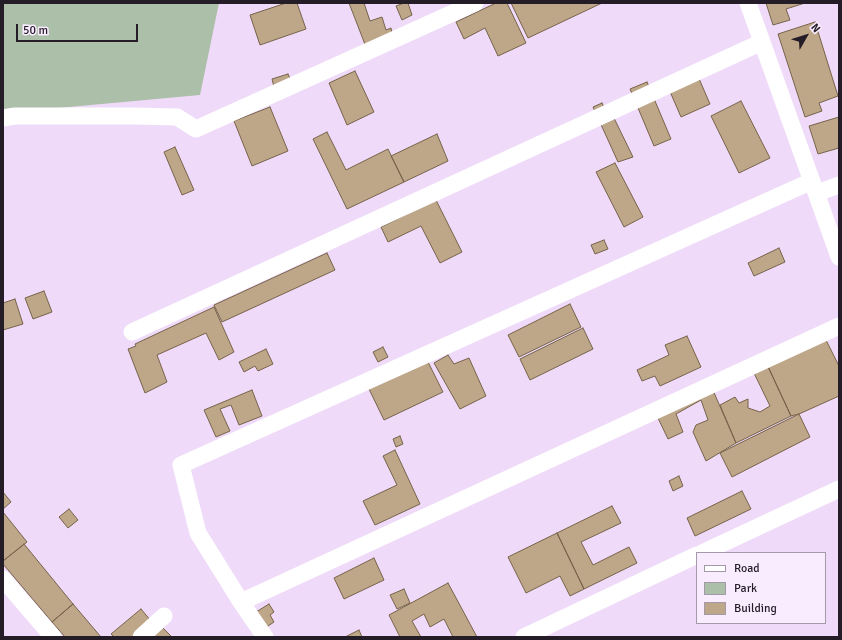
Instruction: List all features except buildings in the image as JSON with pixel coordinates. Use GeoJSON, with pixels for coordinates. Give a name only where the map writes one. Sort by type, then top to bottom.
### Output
{"type":"FeatureCollection","features":[{"type":"Feature","properties":{"kind":"street"},"geometry":{"type":"LineString","coordinates":[[3,118],[15,116],[177,117],[196,129],[475,3]]}},
{"type":"Feature","properties":{"kind":"street"},"geometry":{"type":"LineString","coordinates":[[748,3],[839,256]]}},
{"type":"Feature","properties":{"kind":"street"},"geometry":{"type":"LineString","coordinates":[[132,332],[762,42]]}},
{"type":"Feature","properties":{"kind":"street"},"geometry":{"type":"LineString","coordinates":[[266,637],[241,602],[198,533],[181,465],[814,187],[839,185]]}},
{"type":"Feature","properties":{"kind":"street"},"geometry":{"type":"LineString","coordinates":[[241,602],[839,326]]}},
{"type":"Feature","properties":{"kind":"street"},"geometry":{"type":"LineString","coordinates":[[704,552],[839,488]]}},
{"type":"Feature","properties":{"kind":"street"},"geometry":{"type":"LineString","coordinates":[[524,637],[696,556]]}},
{"type":"Feature","properties":{"kind":"street"},"geometry":{"type":"LineString","coordinates":[[3,580],[53,637]]}},
{"type":"Feature","properties":{"kind":"street"},"geometry":{"type":"LineString","coordinates":[[141,637],[164,616]]}},
{"type":"Feature","properties":{"kind":"green space"},"geometry":{"type":"Polygon","coordinates":[[[3,3],[219,3],[200,95],[3,113],[3,3]]]}}]}
